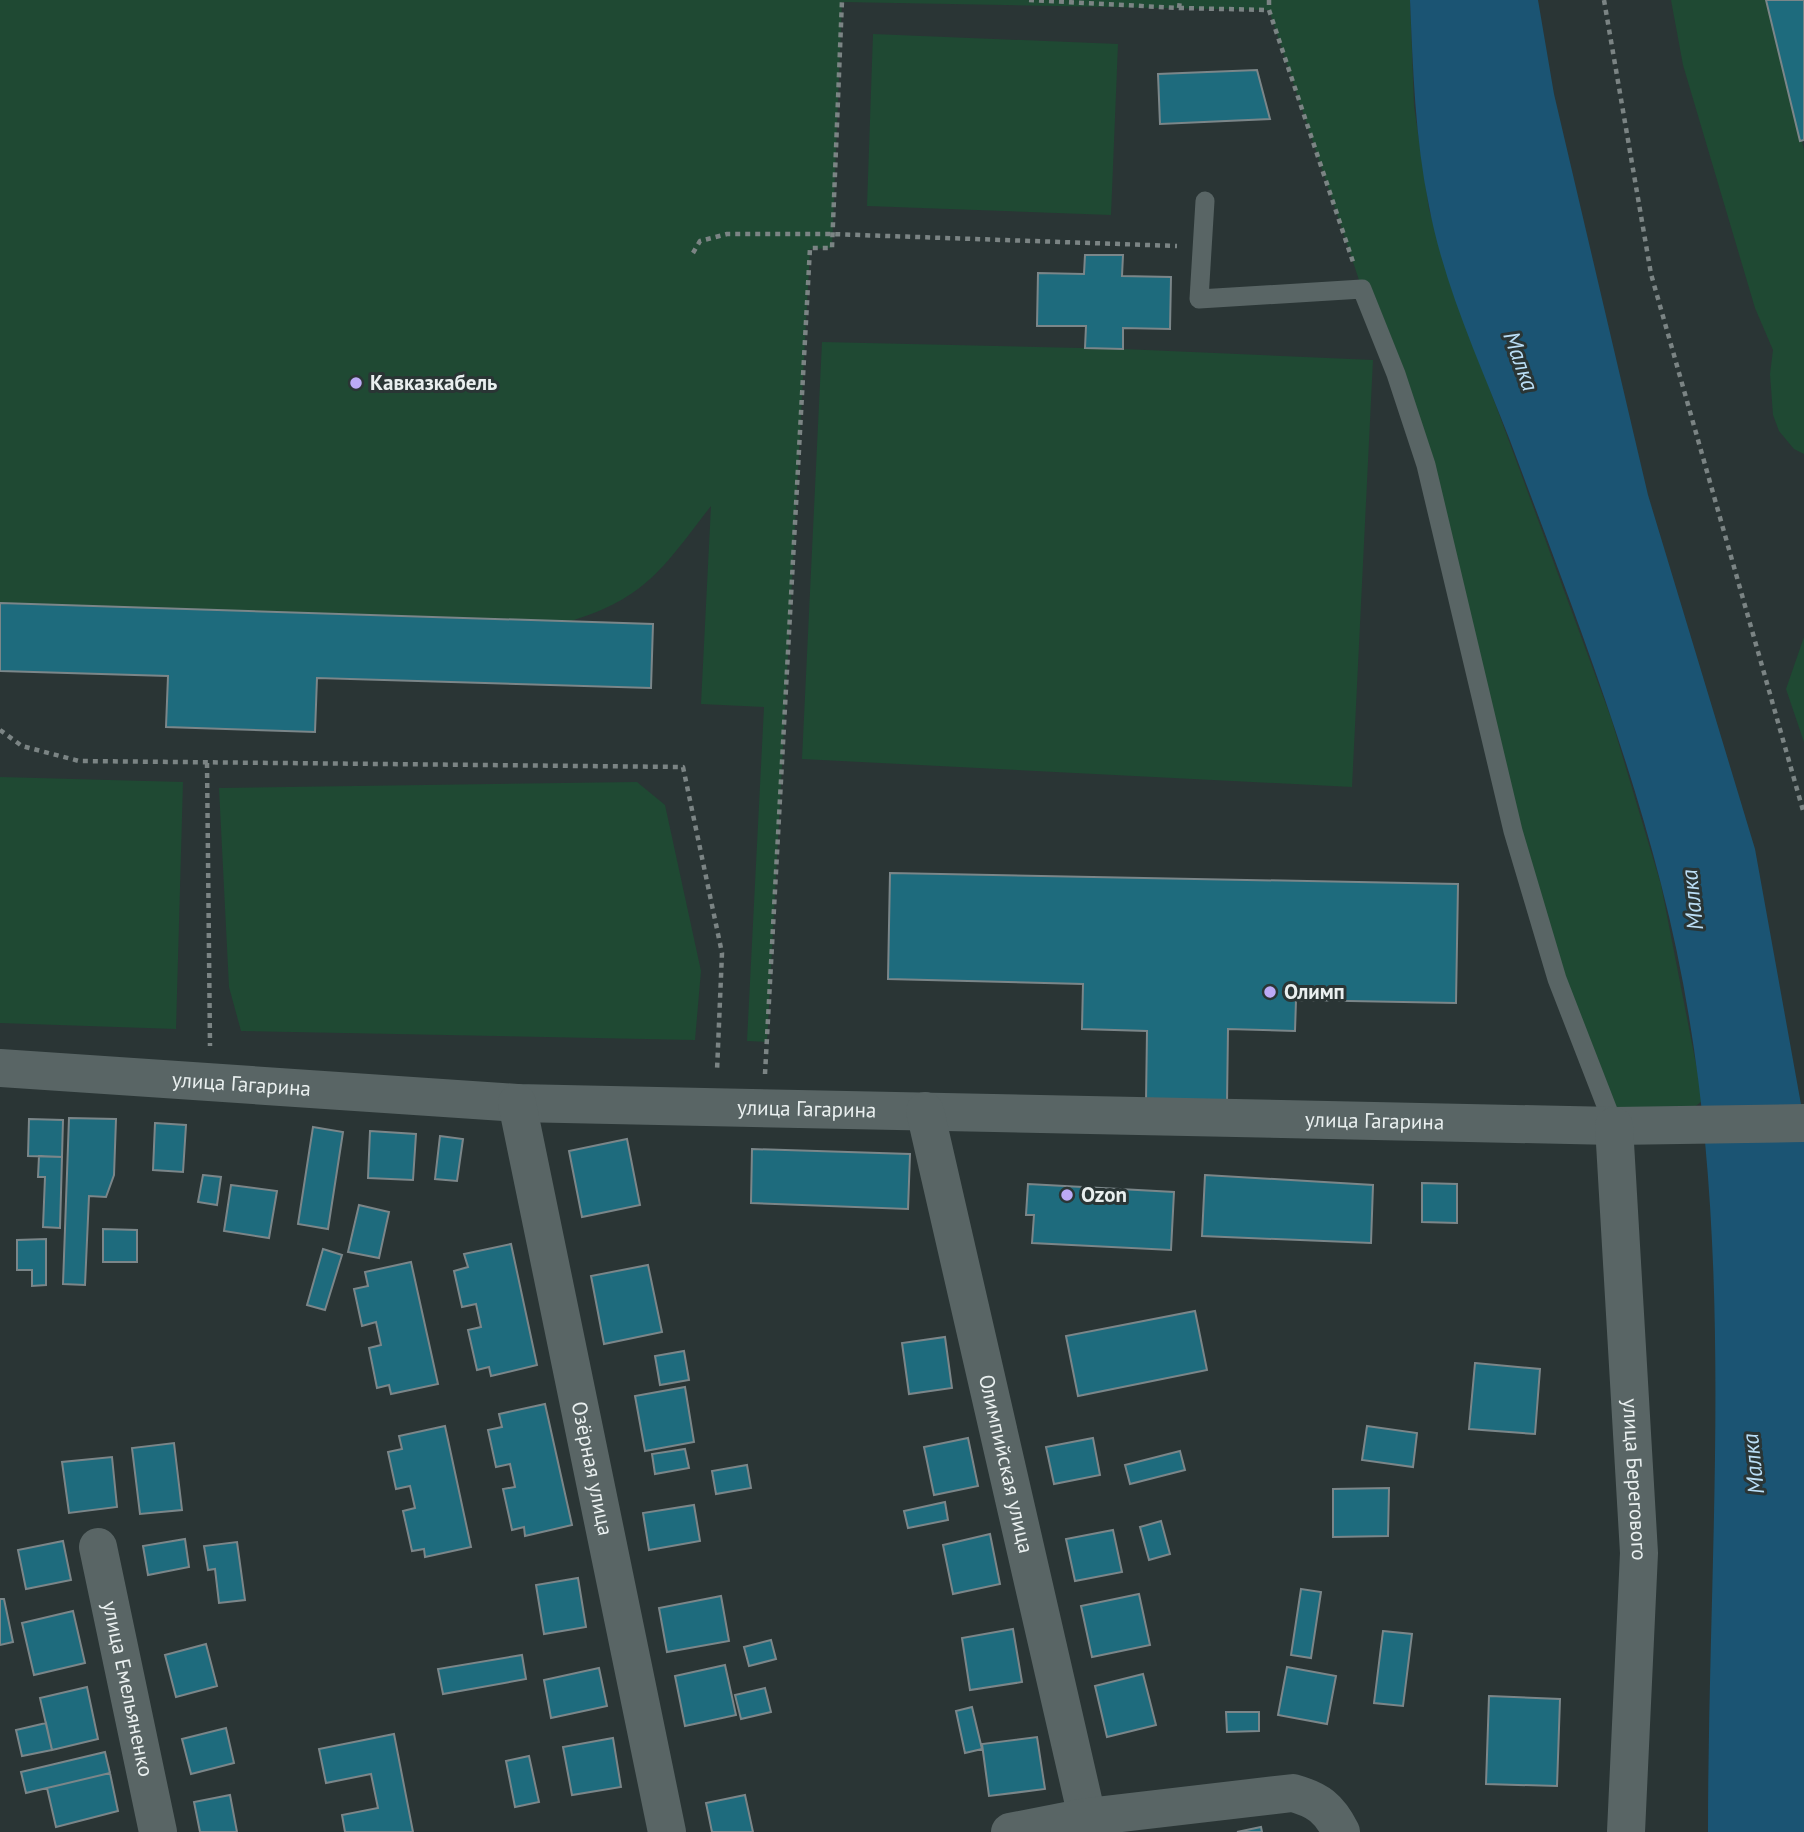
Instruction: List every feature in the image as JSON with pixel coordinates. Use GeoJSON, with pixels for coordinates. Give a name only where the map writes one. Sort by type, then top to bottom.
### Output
{"type":"FeatureCollection","features":[{"type":"Feature","properties":{"kind":"street","name":"улица Гагарина"},"geometry":{"type":"LineString","coordinates":[[0,1068],[517,1103],[1614,1126],[1804,1123]]}},
{"type":"Feature","properties":{"kind":"street","name":"Озёрная улица"},"geometry":{"type":"LineString","coordinates":[[517,1103],[667,1832]]}},
{"type":"Feature","properties":{"kind":"street","name":"Олимпийская улица"},"geometry":{"type":"LineString","coordinates":[[925,1111],[1087,1817]]}},
{"type":"Feature","properties":{"kind":"street","name":"улица Берегового"},"geometry":{"type":"LineString","coordinates":[[1614,1126],[1639,1553],[1626,1832]]}},
{"type":"Feature","properties":{"kind":"street","name":"улица Емельяненко"},"geometry":{"type":"LineString","coordinates":[[98,1547],[158,1832]]}},
{"type":"Feature","properties":{"kind":"street"},"geometry":{"type":"LineString","coordinates":[[1010,1832],[1087,1817],[1293,1793],[1315,1800],[1336,1823]]}},
{"type":"Feature","properties":{"kind":"lane"},"geometry":{"type":"LineString","coordinates":[[1205,201],[1199,299],[1362,289],[1396,374],[1426,465],[1513,831],[1557,979],[1614,1126]]}},
{"type":"Feature","properties":{"kind":"path"},"geometry":{"type":"LineString","coordinates":[[764,1108],[810,248],[832,248],[830,234],[842,0]]}},
{"type":"Feature","properties":{"kind":"path"},"geometry":{"type":"LineString","coordinates":[[1029,0],[1179,9],[1269,10]]}},
{"type":"Feature","properties":{"kind":"path"},"geometry":{"type":"LineString","coordinates":[[1179,9],[1180,0]]}},
{"type":"Feature","properties":{"kind":"path"},"geometry":{"type":"LineString","coordinates":[[1269,0],[1269,10],[1362,289]]}},
{"type":"Feature","properties":{"kind":"path"},"geometry":{"type":"LineString","coordinates":[[1604,0],[1651,274],[1804,814]]}},
{"type":"Feature","properties":{"kind":"path"},"geometry":{"type":"LineString","coordinates":[[693,253],[699,241],[727,234],[830,234],[1202,246]]}},
{"type":"Feature","properties":{"kind":"path"},"geometry":{"type":"LineString","coordinates":[[0,730],[22,746],[79,761],[683,767],[722,953],[715,1107]]}},
{"type":"Feature","properties":{"kind":"path"},"geometry":{"type":"LineString","coordinates":[[207,763],[211,1082]]}},
{"type":"Feature","properties":{"kind":"green space"},"geometry":{"type":"Polygon","coordinates":[[[0,0],[1410,0],[1414,106],[1429,209],[1454,292],[1611,718],[1661,885],[1703,1100],[1691,1110],[1614,1126],[1557,979],[1426,465],[1362,289],[1269,10],[842,2],[832,248],[810,249],[767,1042],[747,1041],[764,707],[701,704],[711,506],[667,562],[637,590],[597,612],[571,621],[0,603],[0,0]]]}},
{"type":"Feature","properties":{"kind":"green space"},"geometry":{"type":"Polygon","coordinates":[[[1671,0],[1766,0],[1804,150],[1804,454],[1794,449],[1779,431],[1773,415],[1770,374],[1773,350],[1755,308],[1683,65],[1671,0]]]}},
{"type":"Feature","properties":{"kind":"green space"},"geometry":{"type":"Polygon","coordinates":[[[873,34],[1118,44],[1111,215],[867,206],[873,34]]]}},
{"type":"Feature","properties":{"kind":"green space"},"geometry":{"type":"Polygon","coordinates":[[[822,342],[1123,349],[1373,360],[1352,787],[802,759],[822,342]]]}},
{"type":"Feature","properties":{"kind":"green space"},"geometry":{"type":"Polygon","coordinates":[[[1804,637],[1804,742],[1786,689],[1804,637]]]}},
{"type":"Feature","properties":{"kind":"green space"},"geometry":{"type":"Polygon","coordinates":[[[0,777],[183,782],[176,1029],[0,1023],[0,777]]]}},
{"type":"Feature","properties":{"kind":"green space"},"geometry":{"type":"Polygon","coordinates":[[[637,782],[665,805],[701,971],[695,1040],[241,1031],[229,987],[219,788],[637,782]]]}},
{"type":"Feature","properties":{"kind":"water","name":"Малка"},"geometry":{"type":"Polygon","coordinates":[[[1410,0],[1538,0],[1554,94],[1648,495],[1755,849],[1804,1121],[1804,1832],[1708,1832],[1715,1356],[1712,1238],[1703,1121],[1687,1003],[1661,884],[1629,771],[1591,659],[1444,265],[1424,180],[1410,0]]]}},
{"type":"Feature","properties":{"kind":"building"},"geometry":{"type":"Polygon","coordinates":[[[1766,0],[1804,0],[1804,140],[1800,141],[1766,0]]]}},
{"type":"Feature","properties":{"kind":"building"},"geometry":{"type":"Polygon","coordinates":[[[1257,70],[1270,119],[1160,124],[1158,74],[1257,70]]]}},
{"type":"Feature","properties":{"kind":"building"},"geometry":{"type":"Polygon","coordinates":[[[1085,255],[1123,255],[1122,276],[1171,277],[1170,329],[1123,328],[1123,349],[1085,348],[1086,326],[1037,326],[1038,273],[1084,274],[1085,255]]]}},
{"type":"Feature","properties":{"kind":"building"},"geometry":{"type":"Polygon","coordinates":[[[0,603],[653,624],[651,688],[317,678],[315,732],[166,727],[168,676],[0,671],[0,603]]]}},
{"type":"Feature","properties":{"kind":"building","name":"Олимп"},"geometry":{"type":"Polygon","coordinates":[[[890,873],[1458,884],[1456,1003],[1296,1000],[1295,1031],[1228,1029],[1227,1104],[1146,1102],[1147,1031],[1082,1029],[1083,984],[888,979],[890,873]]]}},
{"type":"Feature","properties":{"kind":"building"},"geometry":{"type":"Polygon","coordinates":[[[69,1118],[116,1119],[114,1175],[106,1197],[89,1196],[85,1285],[63,1284],[69,1118]]]}},
{"type":"Feature","properties":{"kind":"building"},"geometry":{"type":"Polygon","coordinates":[[[29,1119],[63,1120],[62,1157],[28,1156],[29,1119]]]}},
{"type":"Feature","properties":{"kind":"building"},"geometry":{"type":"Polygon","coordinates":[[[155,1123],[186,1125],[183,1172],[153,1170],[155,1123]]]}},
{"type":"Feature","properties":{"kind":"building"},"geometry":{"type":"Polygon","coordinates":[[[313,1127],[343,1132],[328,1229],[298,1224],[313,1127]]]}},
{"type":"Feature","properties":{"kind":"building"},"geometry":{"type":"Polygon","coordinates":[[[370,1131],[416,1134],[413,1180],[368,1178],[370,1131]]]}},
{"type":"Feature","properties":{"kind":"building"},"geometry":{"type":"Polygon","coordinates":[[[440,1136],[463,1139],[457,1181],[435,1179],[440,1136]]]}},
{"type":"Feature","properties":{"kind":"building"},"geometry":{"type":"Polygon","coordinates":[[[627,1139],[640,1205],[582,1217],[569,1151],[627,1139]]]}},
{"type":"Feature","properties":{"kind":"building"},"geometry":{"type":"Polygon","coordinates":[[[752,1149],[910,1154],[908,1209],[751,1203],[752,1149]]]}},
{"type":"Feature","properties":{"kind":"building"},"geometry":{"type":"Polygon","coordinates":[[[39,1156],[62,1157],[60,1228],[43,1227],[45,1177],[38,1177],[39,1156]]]}},
{"type":"Feature","properties":{"kind":"building"},"geometry":{"type":"Polygon","coordinates":[[[203,1175],[221,1177],[217,1205],[198,1202],[203,1175]]]}},
{"type":"Feature","properties":{"kind":"building"},"geometry":{"type":"Polygon","coordinates":[[[1205,1175],[1373,1185],[1371,1243],[1202,1236],[1205,1175]]]}},
{"type":"Feature","properties":{"kind":"building"},"geometry":{"type":"Polygon","coordinates":[[[1422,1183],[1457,1184],[1457,1223],[1422,1222],[1422,1183]]]}},
{"type":"Feature","properties":{"kind":"building"},"geometry":{"type":"Polygon","coordinates":[[[1028,1184],[1174,1192],[1171,1250],[1032,1243],[1034,1215],[1026,1215],[1028,1184]]]}},
{"type":"Feature","properties":{"kind":"building"},"geometry":{"type":"Polygon","coordinates":[[[231,1185],[277,1191],[269,1238],[224,1231],[231,1185]]]}},
{"type":"Feature","properties":{"kind":"building"},"geometry":{"type":"Polygon","coordinates":[[[359,1205],[389,1212],[379,1258],[348,1252],[359,1205]]]}},
{"type":"Feature","properties":{"kind":"building"},"geometry":{"type":"Polygon","coordinates":[[[103,1229],[137,1230],[137,1262],[103,1262],[103,1229]]]}},
{"type":"Feature","properties":{"kind":"building"},"geometry":{"type":"Polygon","coordinates":[[[46,1239],[46,1285],[32,1286],[32,1270],[17,1270],[17,1240],[46,1239]]]}},
{"type":"Feature","properties":{"kind":"building"},"geometry":{"type":"Polygon","coordinates":[[[511,1244],[537,1365],[491,1376],[489,1367],[477,1370],[468,1330],[481,1327],[476,1304],[462,1307],[454,1271],[468,1267],[464,1254],[511,1244]]]}},
{"type":"Feature","properties":{"kind":"building"},"geometry":{"type":"Polygon","coordinates":[[[323,1249],[342,1255],[325,1310],[307,1305],[323,1249]]]}},
{"type":"Feature","properties":{"kind":"building"},"geometry":{"type":"Polygon","coordinates":[[[411,1262],[438,1384],[391,1394],[389,1385],[377,1388],[369,1348],[381,1345],[376,1322],[362,1326],[354,1289],[368,1286],[365,1272],[411,1262]]]}},
{"type":"Feature","properties":{"kind":"building"},"geometry":{"type":"Polygon","coordinates":[[[648,1265],[662,1332],[604,1344],[591,1276],[648,1265]]]}},
{"type":"Feature","properties":{"kind":"building"},"geometry":{"type":"Polygon","coordinates":[[[1195,1311],[1207,1370],[1078,1396],[1066,1336],[1195,1311]]]}},
{"type":"Feature","properties":{"kind":"building"},"geometry":{"type":"Polygon","coordinates":[[[945,1337],[952,1388],[909,1394],[902,1343],[945,1337]]]}},
{"type":"Feature","properties":{"kind":"building"},"geometry":{"type":"Polygon","coordinates":[[[684,1351],[689,1380],[660,1385],[655,1356],[684,1351]]]}},
{"type":"Feature","properties":{"kind":"building"},"geometry":{"type":"Polygon","coordinates":[[[1475,1363],[1540,1369],[1535,1434],[1469,1429],[1475,1363]]]}},
{"type":"Feature","properties":{"kind":"building"},"geometry":{"type":"Polygon","coordinates":[[[685,1387],[694,1442],[645,1451],[635,1396],[685,1387]]]}},
{"type":"Feature","properties":{"kind":"building"},"geometry":{"type":"Polygon","coordinates":[[[545,1404],[572,1525],[525,1536],[524,1527],[512,1530],[503,1489],[515,1487],[510,1464],[496,1467],[488,1430],[502,1427],[499,1414],[545,1404]]]}},
{"type":"Feature","properties":{"kind":"building"},"geometry":{"type":"Polygon","coordinates":[[[445,1426],[471,1547],[425,1557],[424,1549],[412,1551],[403,1511],[415,1508],[410,1486],[396,1489],[388,1452],[402,1449],[399,1436],[445,1426]]]}},
{"type":"Feature","properties":{"kind":"building"},"geometry":{"type":"Polygon","coordinates":[[[1367,1426],[1417,1433],[1413,1467],[1362,1460],[1367,1426]]]}},
{"type":"Feature","properties":{"kind":"building"},"geometry":{"type":"Polygon","coordinates":[[[968,1438],[978,1486],[934,1495],[924,1447],[968,1438]]]}},
{"type":"Feature","properties":{"kind":"building"},"geometry":{"type":"Polygon","coordinates":[[[1093,1438],[1100,1475],[1054,1484],[1046,1447],[1093,1438]]]}},
{"type":"Feature","properties":{"kind":"building"},"geometry":{"type":"Polygon","coordinates":[[[174,1443],[182,1510],[140,1514],[132,1448],[174,1443]]]}},
{"type":"Feature","properties":{"kind":"building"},"geometry":{"type":"Polygon","coordinates":[[[685,1449],[689,1468],[655,1474],[652,1454],[685,1449]]]}},
{"type":"Feature","properties":{"kind":"building"},"geometry":{"type":"Polygon","coordinates":[[[1180,1451],[1185,1470],[1130,1484],[1125,1465],[1180,1451]]]}},
{"type":"Feature","properties":{"kind":"building"},"geometry":{"type":"Polygon","coordinates":[[[112,1457],[117,1507],[69,1513],[62,1462],[112,1457]]]}},
{"type":"Feature","properties":{"kind":"building"},"geometry":{"type":"Polygon","coordinates":[[[747,1465],[751,1488],[716,1494],[712,1471],[747,1465]]]}},
{"type":"Feature","properties":{"kind":"building"},"geometry":{"type":"Polygon","coordinates":[[[1389,1488],[1388,1536],[1333,1537],[1333,1489],[1389,1488]]]}},
{"type":"Feature","properties":{"kind":"building"},"geometry":{"type":"Polygon","coordinates":[[[945,1502],[948,1520],[908,1528],[904,1511],[945,1502]]]}},
{"type":"Feature","properties":{"kind":"building"},"geometry":{"type":"Polygon","coordinates":[[[694,1505],[700,1541],[649,1550],[643,1513],[694,1505]]]}},
{"type":"Feature","properties":{"kind":"building"},"geometry":{"type":"Polygon","coordinates":[[[1161,1521],[1170,1554],[1149,1560],[1140,1527],[1161,1521]]]}},
{"type":"Feature","properties":{"kind":"building"},"geometry":{"type":"Polygon","coordinates":[[[1113,1530],[1122,1572],[1075,1581],[1066,1539],[1113,1530]]]}},
{"type":"Feature","properties":{"kind":"building"},"geometry":{"type":"Polygon","coordinates":[[[990,1534],[1000,1584],[953,1594],[943,1545],[990,1534]]]}},
{"type":"Feature","properties":{"kind":"building"},"geometry":{"type":"Polygon","coordinates":[[[185,1539],[189,1567],[148,1575],[143,1546],[185,1539]]]}},
{"type":"Feature","properties":{"kind":"building"},"geometry":{"type":"Polygon","coordinates":[[[63,1541],[71,1580],[26,1589],[18,1550],[63,1541]]]}},
{"type":"Feature","properties":{"kind":"building"},"geometry":{"type":"Polygon","coordinates":[[[237,1542],[245,1600],[219,1603],[215,1569],[208,1570],[204,1546],[237,1542]]]}},
{"type":"Feature","properties":{"kind":"building"},"geometry":{"type":"Polygon","coordinates":[[[578,1578],[586,1627],[544,1634],[536,1585],[578,1578]]]}},
{"type":"Feature","properties":{"kind":"building"},"geometry":{"type":"Polygon","coordinates":[[[1301,1589],[1321,1592],[1311,1658],[1291,1655],[1301,1589]]]}},
{"type":"Feature","properties":{"kind":"building"},"geometry":{"type":"Polygon","coordinates":[[[1139,1594],[1150,1645],[1092,1657],[1081,1606],[1139,1594]]]}},
{"type":"Feature","properties":{"kind":"building"},"geometry":{"type":"Polygon","coordinates":[[[721,1596],[729,1641],[667,1652],[659,1608],[721,1596]]]}},
{"type":"Feature","properties":{"kind":"building"},"geometry":{"type":"Polygon","coordinates":[[[0,1599],[4,1599],[13,1642],[0,1645],[0,1599]]]}},
{"type":"Feature","properties":{"kind":"building"},"geometry":{"type":"Polygon","coordinates":[[[73,1611],[85,1663],[34,1675],[22,1623],[73,1611]]]}},
{"type":"Feature","properties":{"kind":"building"},"geometry":{"type":"Polygon","coordinates":[[[1013,1629],[1022,1682],[970,1690],[962,1638],[1013,1629]]]}},
{"type":"Feature","properties":{"kind":"building"},"geometry":{"type":"Polygon","coordinates":[[[1383,1631],[1412,1634],[1403,1706],[1374,1703],[1383,1631]]]}},
{"type":"Feature","properties":{"kind":"building"},"geometry":{"type":"Polygon","coordinates":[[[771,1640],[776,1659],[749,1666],[744,1647],[771,1640]]]}},
{"type":"Feature","properties":{"kind":"building"},"geometry":{"type":"Polygon","coordinates":[[[206,1644],[217,1686],[176,1697],[165,1655],[206,1644]]]}},
{"type":"Feature","properties":{"kind":"building"},"geometry":{"type":"Polygon","coordinates":[[[522,1655],[526,1679],[443,1694],[438,1669],[522,1655]]]}},
{"type":"Feature","properties":{"kind":"building"},"geometry":{"type":"Polygon","coordinates":[[[725,1665],[736,1715],[685,1726],[675,1676],[725,1665]]]}},
{"type":"Feature","properties":{"kind":"building"},"geometry":{"type":"Polygon","coordinates":[[[1287,1667],[1336,1676],[1327,1724],[1278,1715],[1287,1667]]]}},
{"type":"Feature","properties":{"kind":"building"},"geometry":{"type":"Polygon","coordinates":[[[599,1668],[607,1706],[551,1718],[544,1680],[599,1668]]]}},
{"type":"Feature","properties":{"kind":"building"},"geometry":{"type":"Polygon","coordinates":[[[1143,1674],[1156,1725],[1107,1737],[1095,1686],[1143,1674]]]}},
{"type":"Feature","properties":{"kind":"building"},"geometry":{"type":"Polygon","coordinates":[[[87,1687],[98,1739],[52,1750],[40,1698],[87,1687]]]}},
{"type":"Feature","properties":{"kind":"building"},"geometry":{"type":"Polygon","coordinates":[[[765,1688],[771,1712],[741,1719],[735,1695],[765,1688]]]}},
{"type":"Feature","properties":{"kind":"building"},"geometry":{"type":"Polygon","coordinates":[[[1489,1696],[1560,1699],[1557,1786],[1486,1784],[1489,1696]]]}},
{"type":"Feature","properties":{"kind":"building"},"geometry":{"type":"Polygon","coordinates":[[[972,1707],[982,1749],[965,1753],[956,1711],[972,1707]]]}},
{"type":"Feature","properties":{"kind":"building"},"geometry":{"type":"Polygon","coordinates":[[[1226,1712],[1259,1712],[1259,1731],[1227,1732],[1226,1712]]]}},
{"type":"Feature","properties":{"kind":"building"},"geometry":{"type":"Polygon","coordinates":[[[46,1723],[52,1750],[22,1756],[16,1730],[46,1723]]]}},
{"type":"Feature","properties":{"kind":"building"},"geometry":{"type":"Polygon","coordinates":[[[226,1728],[234,1763],[191,1774],[182,1739],[226,1728]]]}},
{"type":"Feature","properties":{"kind":"building"},"geometry":{"type":"Polygon","coordinates":[[[394,1734],[413,1832],[345,1832],[342,1815],[378,1808],[371,1774],[326,1783],[319,1749],[394,1734]]]}},
{"type":"Feature","properties":{"kind":"building"},"geometry":{"type":"Polygon","coordinates":[[[1037,1737],[1045,1789],[989,1796],[982,1744],[1037,1737]]]}},
{"type":"Feature","properties":{"kind":"building"},"geometry":{"type":"Polygon","coordinates":[[[613,1738],[621,1787],[572,1795],[563,1747],[613,1738]]]}},
{"type":"Feature","properties":{"kind":"building"},"geometry":{"type":"Polygon","coordinates":[[[105,1752],[110,1773],[26,1793],[21,1772],[105,1752]]]}},
{"type":"Feature","properties":{"kind":"building"},"geometry":{"type":"Polygon","coordinates":[[[529,1756],[539,1802],[515,1807],[506,1761],[529,1756]]]}},
{"type":"Feature","properties":{"kind":"building"},"geometry":{"type":"Polygon","coordinates":[[[110,1773],[118,1811],[56,1827],[47,1788],[110,1773]]]}},
{"type":"Feature","properties":{"kind":"building"},"geometry":{"type":"Polygon","coordinates":[[[230,1795],[237,1832],[200,1832],[194,1802],[230,1795]]]}},
{"type":"Feature","properties":{"kind":"building"},"geometry":{"type":"Polygon","coordinates":[[[745,1795],[753,1832],[712,1832],[706,1803],[745,1795]]]}},
{"type":"Feature","properties":{"kind":"building"},"geometry":{"type":"Polygon","coordinates":[[[1261,1827],[1262,1832],[1237,1832],[1261,1827]]]}},
{"type":"Feature","properties":{"kind":"place","name":"Кавказкабель"},"geometry":{"type":"Point","coordinates":[356,383]}},
{"type":"Feature","properties":{"kind":"place","name":"Олимп"},"geometry":{"type":"Point","coordinates":[1270,992]}},
{"type":"Feature","properties":{"kind":"place","name":"Ozon"},"geometry":{"type":"Point","coordinates":[1067,1195]}}]}
